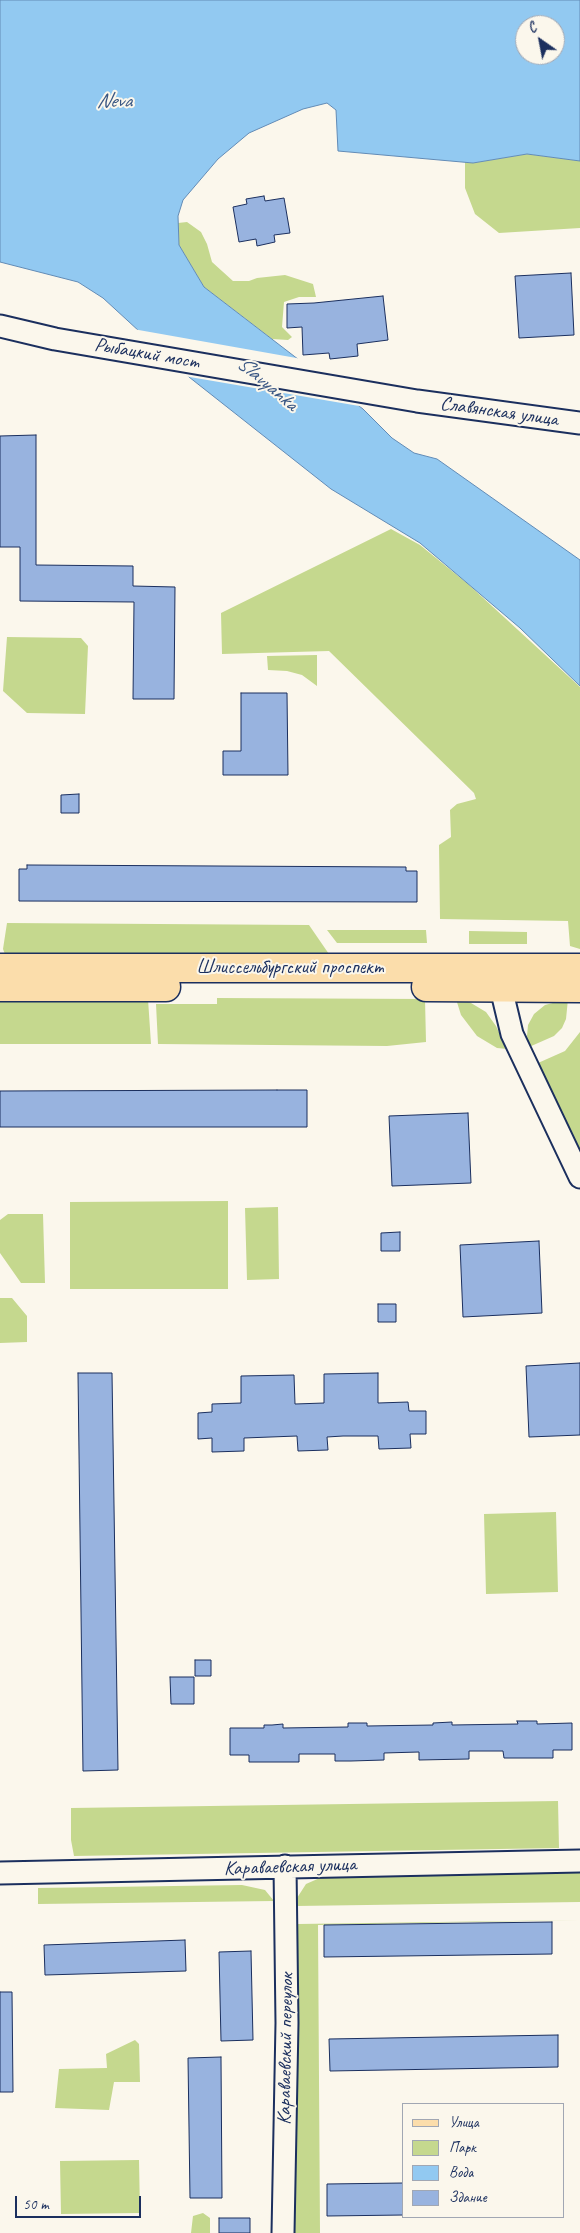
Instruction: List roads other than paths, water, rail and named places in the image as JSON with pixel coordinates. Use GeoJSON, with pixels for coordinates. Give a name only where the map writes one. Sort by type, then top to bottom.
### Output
{"type":"FeatureCollection","features":[{"type":"Feature","properties":{"kind":"main road","name":"Шлиссельбургский проспект"},"geometry":{"type":"LineString","coordinates":[[0,968],[501,978],[580,988]]}},
{"type":"Feature","properties":{"kind":"main road","name":"Шлиссельбургский проспект"},"geometry":{"type":"LineString","coordinates":[[0,987],[501,978],[580,968]]}},
{"type":"Feature","properties":{"kind":"street","name":"Рыбацкий мост"},"geometry":{"type":"LineString","coordinates":[[0,326],[55,338],[417,401]]}},
{"type":"Feature","properties":{"kind":"street","name":"Славянская улица"},"geometry":{"type":"LineString","coordinates":[[417,401],[580,423]]}},
{"type":"Feature","properties":{"kind":"street"},"geometry":{"type":"LineString","coordinates":[[501,978],[512,1034],[580,1176]]}},
{"type":"Feature","properties":{"kind":"street","name":"Караваевская улица"},"geometry":{"type":"LineString","coordinates":[[0,1873],[580,1861]]}},
{"type":"Feature","properties":{"kind":"street","name":"Караваевский переулок"},"geometry":{"type":"LineString","coordinates":[[283,2233],[287,2023],[286,1866]]}},
{"type":"Feature","properties":{"kind":"water","name":"Neva"},"geometry":{"type":"Polygon","coordinates":[[[0,0],[580,0],[580,161],[527,154],[473,163],[338,151],[336,110],[327,103],[303,109],[249,133],[218,159],[183,200],[178,216],[179,245],[204,287],[363,409],[392,438],[414,453],[437,459],[580,560],[580,686],[520,628],[420,543],[331,489],[189,377],[103,298],[78,282],[0,262],[0,0]]]}},
{"type":"Feature","properties":{"kind":"water label","name":"Slavyanka"},"geometry":{"type":"Point","coordinates":[267,384]}}]}
